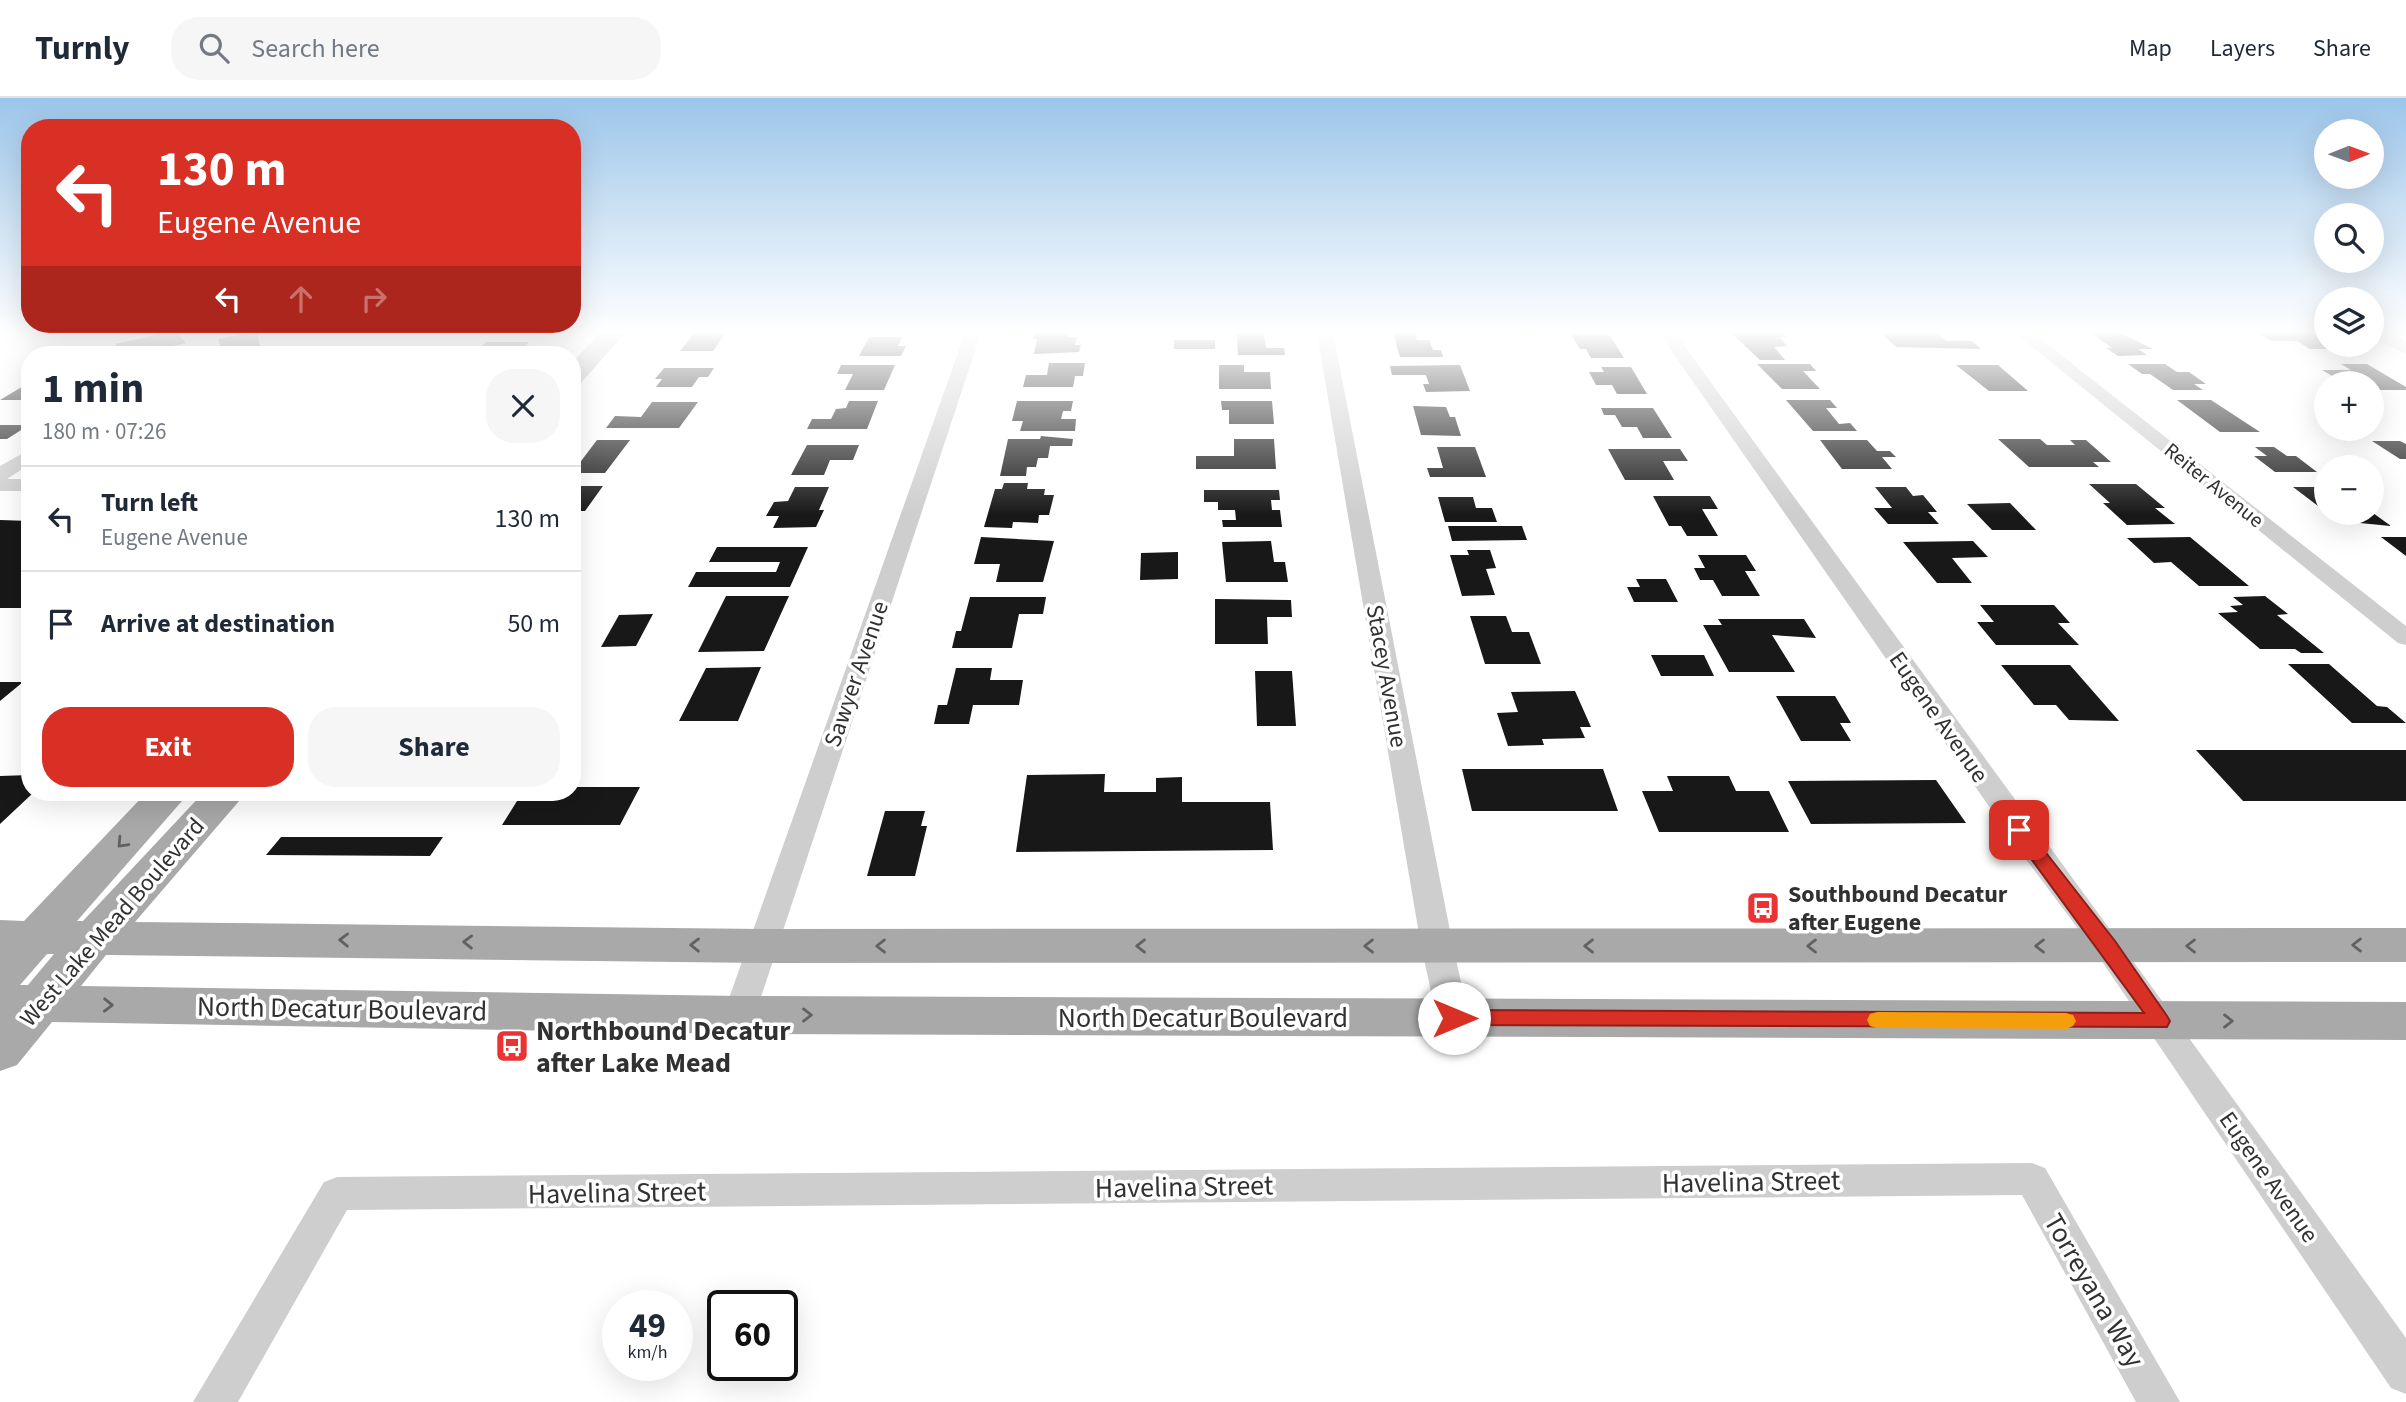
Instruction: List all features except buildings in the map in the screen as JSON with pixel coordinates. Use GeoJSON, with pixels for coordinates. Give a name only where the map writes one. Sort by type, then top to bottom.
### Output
{"type":"FeatureCollection","features":[{"type":"Feature","properties":{"kind":"main road","name":"West Lake Mead Boulevard"},"geometry":{"type":"LineString","coordinates":[[0,976],[18,937],[161,801]]}},
{"type":"Feature","properties":{"kind":"main road","name":"West Lake Mead Boulevard"},"geometry":{"type":"LineString","coordinates":[[0,1051],[20,1003],[96,936],[219,801]]}},
{"type":"Feature","properties":{"kind":"main road"},"geometry":{"type":"LineString","coordinates":[[18,937],[763,946],[2406,945]]}},
{"type":"Feature","properties":{"kind":"main road","name":"North Decatur Boulevard"},"geometry":{"type":"LineString","coordinates":[[20,1003],[739,1014],[2406,1021]]}},
{"type":"Feature","properties":{"kind":"street","name":"Sawyer Avenue"},"geometry":{"type":"LineString","coordinates":[[739,1014],[952,394]]}},
{"type":"Feature","properties":{"kind":"street","name":"Stacey Avenue"},"geometry":{"type":"LineString","coordinates":[[1336,394],[1437,946],[1454,1018]]}},
{"type":"Feature","properties":{"kind":"street","name":"Eugene Avenue"},"geometry":{"type":"LineString","coordinates":[[1710,394],[2035,851],[2108,946],[2406,1373]]}},
{"type":"Feature","properties":{"kind":"street","name":"Reiter Avenue"},"geometry":{"type":"LineString","coordinates":[[2099,394],[2406,638]]}},
{"type":"Feature","properties":{"kind":"street"},"geometry":{"type":"LineString","coordinates":[[0,475],[21,461]]}},
{"type":"Feature","properties":{"kind":"street"},"geometry":{"type":"LineString","coordinates":[[0,485],[21,485]]}},
{"type":"Feature","properties":{"kind":"street","name":"Havelina Street"},"geometry":{"type":"LineString","coordinates":[[214,1402],[337,1194],[2032,1178]]}},
{"type":"Feature","properties":{"kind":"street","name":"Torreyana Way"},"geometry":{"type":"LineString","coordinates":[[2032,1178],[2159,1402]]}},
{"type":"Feature","properties":{"kind":"slow traffic"},"geometry":{"type":"LineString","coordinates":[[1877,1020],[2066,1021]]}},
{"type":"Feature","properties":{"kind":"place","name":"Southbound Decatur after Eugene"},"geometry":{"type":"Point","coordinates":[1763,908]}},
{"type":"Feature","properties":{"kind":"place","name":"Northbound Decatur after Lake Mead"},"geometry":{"type":"Point","coordinates":[512,1046]}},
{"type":"Feature","properties":{"kind":"route"},"geometry":{"type":"LineString","coordinates":[[1454,1018],[2160,1021],[2108,946],[2019,830]]}}]}
